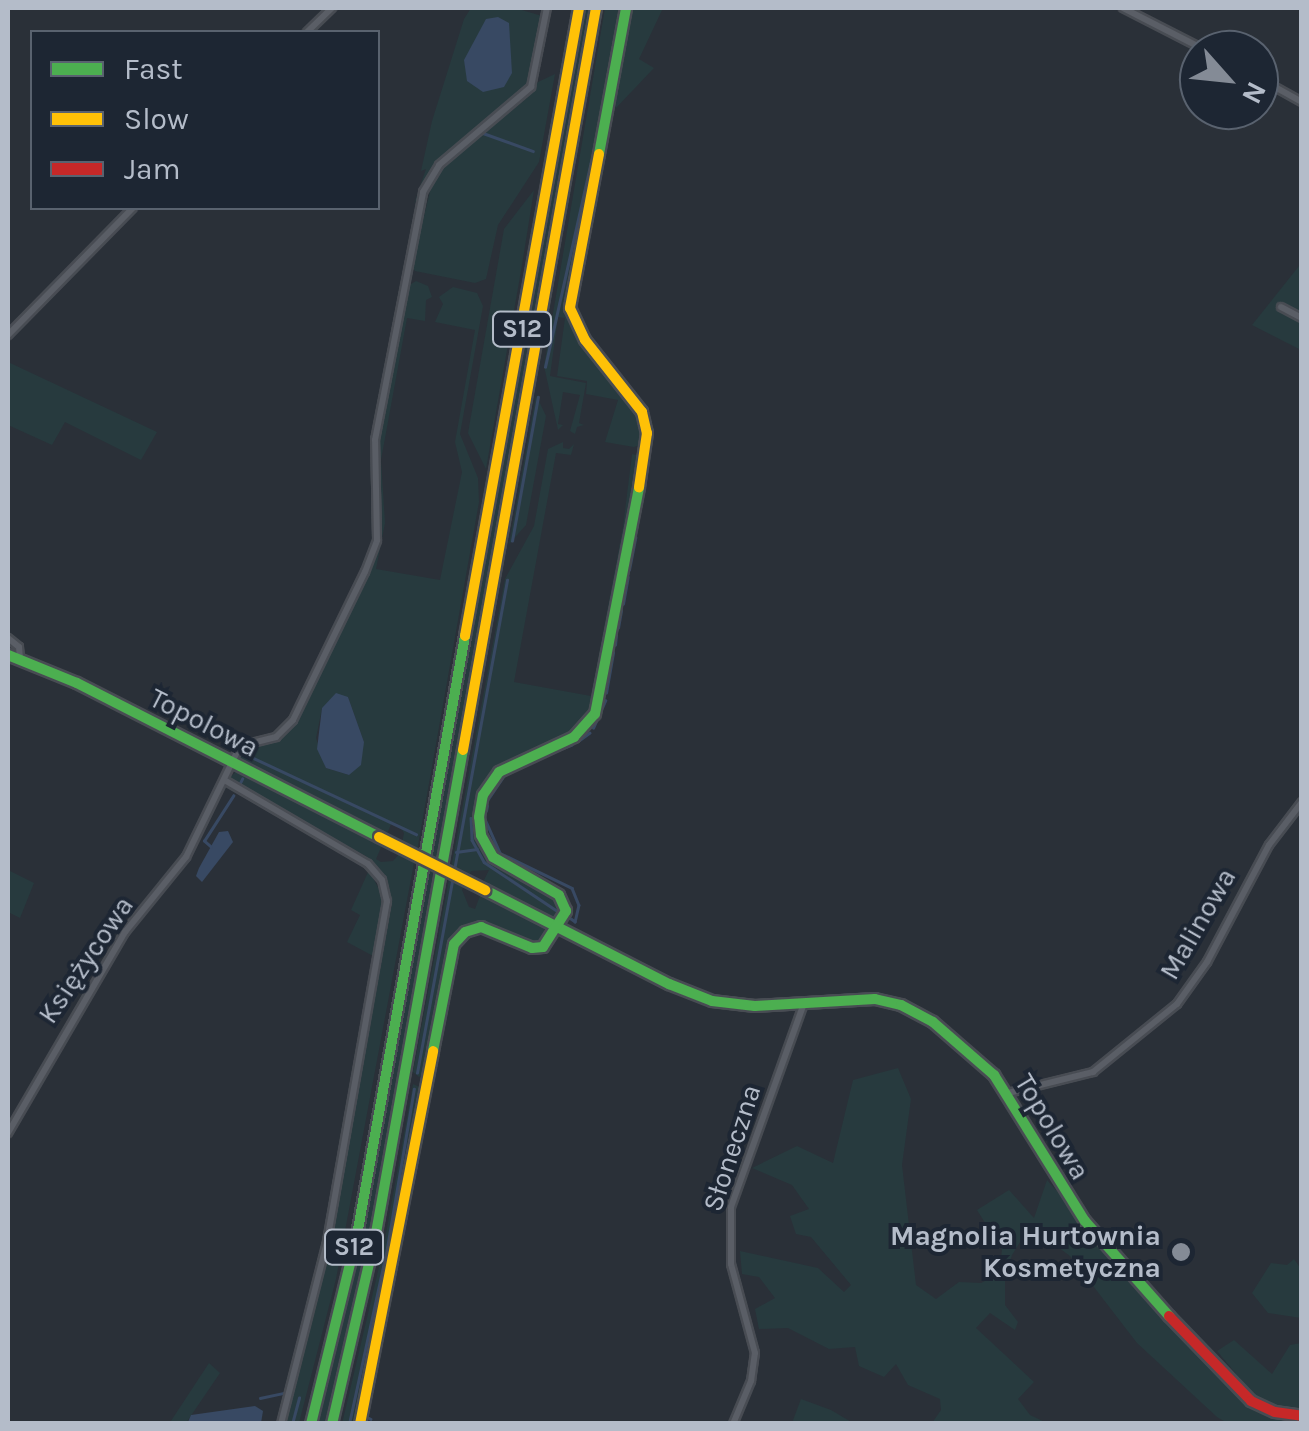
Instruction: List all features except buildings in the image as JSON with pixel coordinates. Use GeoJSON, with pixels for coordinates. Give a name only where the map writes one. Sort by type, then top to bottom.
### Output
{"type":"FeatureCollection","features":[{"type":"Feature","properties":{"kind":"main road","name":"S12"},"geometry":{"type":"LineString","coordinates":[[310,1424],[357,1235],[579,8]]}},
{"type":"Feature","properties":{"kind":"main road","name":"S12"},"geometry":{"type":"LineString","coordinates":[[332,1424],[376,1234],[596,8]]}},
{"type":"Feature","properties":{"kind":"main road"},"geometry":{"type":"LineString","coordinates":[[360,1424],[454,944],[464,932],[481,927],[540,948],[566,910],[564,900],[496,861],[482,841],[479,817],[483,795],[499,772],[574,737],[595,714],[643,465],[645,418],[581,335],[570,303],[626,8]]}},
{"type":"Feature","properties":{"kind":"main road","name":"Topolowa"},"geometry":{"type":"LineString","coordinates":[[8,655],[232,762],[700,997],[738,1005],[861,998],[906,1007],[957,1039],[1008,1093],[1079,1214],[1247,1398],[1271,1411],[1302,1416]]}},
{"type":"Feature","properties":{"kind":"street"},"geometry":{"type":"LineString","coordinates":[[309,30],[332,8]]}},
{"type":"Feature","properties":{"kind":"street"},"geometry":{"type":"LineString","coordinates":[[232,762],[243,746],[276,738],[290,725],[374,554],[375,440],[423,192],[439,165],[531,87],[547,8]]}},
{"type":"Feature","properties":{"kind":"street"},"geometry":{"type":"LineString","coordinates":[[1123,8],[1179,37]]}},
{"type":"Feature","properties":{"kind":"street"},"geometry":{"type":"LineString","coordinates":[[1279,89],[1302,102]]}},
{"type":"Feature","properties":{"kind":"street"},"geometry":{"type":"LineString","coordinates":[[8,335],[131,210]]}},
{"type":"Feature","properties":{"kind":"street"},"geometry":{"type":"LineString","coordinates":[[1281,306],[1302,318]]}},
{"type":"Feature","properties":{"kind":"street"},"geometry":{"type":"LineString","coordinates":[[8,638],[18,647],[20,658]]}},
{"type":"Feature","properties":{"kind":"street","name":"Księżycowa"},"geometry":{"type":"LineString","coordinates":[[8,1133],[112,951],[180,866],[226,782],[232,762]]}},
{"type":"Feature","properties":{"kind":"street"},"geometry":{"type":"LineString","coordinates":[[226,782],[364,860],[379,875],[388,901],[330,1227],[282,1424]]}},
{"type":"Feature","properties":{"kind":"street","name":"Malinowa"},"geometry":{"type":"LineString","coordinates":[[1008,1093],[1092,1072],[1177,1004],[1202,970],[1266,851],[1302,802]]}},
{"type":"Feature","properties":{"kind":"street","name":"Słoneczna"},"geometry":{"type":"LineString","coordinates":[[733,1424],[751,1380],[756,1352],[731,1264],[731,1206],[804,1003]]}},
{"type":"Feature","properties":{"kind":"green space"},"geometry":{"type":"Polygon","coordinates":[[[471,8],[515,8],[542,16],[536,69],[527,88],[438,162],[414,204],[426,169],[421,171],[432,121],[464,19],[471,8]]]}},
{"type":"Feature","properties":{"kind":"green space"},"geometry":{"type":"Polygon","coordinates":[[[584,8],[590,8],[370,1232],[326,1423],[317,1424],[365,1230],[584,8]]]}},
{"type":"Feature","properties":{"kind":"green space"},"geometry":{"type":"Polygon","coordinates":[[[605,8],[622,8],[568,306],[580,338],[637,410],[644,427],[642,444],[634,447],[605,442],[618,400],[586,394],[587,381],[557,376],[565,318],[558,317],[550,376],[586,383],[579,423],[584,425],[577,427],[575,434],[570,431],[580,395],[563,392],[558,424],[563,425],[558,430],[544,366],[605,8]]]}},
{"type":"Feature","properties":{"kind":"green space"},"geometry":{"type":"Polygon","coordinates":[[[629,8],[663,8],[639,59],[654,68],[616,108],[613,101],[619,90],[615,89],[629,8]]]}},
{"type":"Feature","properties":{"kind":"green space"},"geometry":{"type":"Polygon","coordinates":[[[555,74],[539,162],[498,225],[486,279],[475,283],[415,271],[412,266],[434,175],[527,98],[538,82],[555,74]]]}},
{"type":"Feature","properties":{"kind":"green space"},"geometry":{"type":"Polygon","coordinates":[[[534,190],[486,469],[468,433],[504,229],[534,190]]]}},
{"type":"Feature","properties":{"kind":"green space"},"geometry":{"type":"Polygon","coordinates":[[[1301,268],[1301,350],[1252,325],[1301,268]]]}},
{"type":"Feature","properties":{"kind":"green space"},"geometry":{"type":"Polygon","coordinates":[[[416,281],[428,286],[432,297],[426,300],[425,321],[407,318],[381,460],[385,523],[376,569],[440,580],[462,472],[455,442],[475,330],[435,322],[443,304],[439,297],[453,287],[477,293],[483,306],[460,434],[478,478],[479,502],[417,851],[402,843],[404,833],[398,824],[392,822],[386,836],[240,761],[239,757],[248,748],[278,741],[292,727],[371,566],[377,549],[376,459],[408,286],[416,281]],[[348,697],[322,708],[316,738],[326,768],[349,775],[364,742],[348,697]]]}},
{"type":"Feature","properties":{"kind":"green space"},"geometry":{"type":"Polygon","coordinates":[[[8,362],[157,432],[141,460],[65,422],[52,445],[8,425],[8,362]]]}},
{"type":"Feature","properties":{"kind":"green space"},"geometry":{"type":"Polygon","coordinates":[[[536,395],[546,416],[526,525],[509,544],[536,395]]]}},
{"type":"Feature","properties":{"kind":"green space"},"geometry":{"type":"Polygon","coordinates":[[[563,442],[563,448],[574,444],[571,455],[556,453],[514,682],[591,696],[623,527],[632,454],[640,460],[596,701],[590,715],[572,733],[499,765],[482,786],[476,810],[476,829],[492,861],[558,899],[562,906],[559,916],[546,918],[482,884],[489,870],[471,871],[462,890],[469,907],[475,909],[480,896],[544,927],[545,940],[530,943],[478,923],[456,933],[447,947],[424,1074],[419,1077],[413,1072],[505,579],[534,526],[548,449],[563,442]]]}},
{"type":"Feature","properties":{"kind":"green space"},"geometry":{"type":"Polygon","coordinates":[[[238,770],[382,845],[376,859],[381,862],[393,861],[399,854],[414,863],[336,1279],[299,1423],[286,1423],[329,1254],[392,903],[385,876],[366,856],[239,787],[230,777],[238,770]]]}},
{"type":"Feature","properties":{"kind":"green space"},"geometry":{"type":"Polygon","coordinates":[[[8,870],[34,883],[20,918],[8,912],[8,870]]]}},
{"type":"Feature","properties":{"kind":"green space"},"geometry":{"type":"Polygon","coordinates":[[[369,870],[384,899],[375,957],[347,942],[360,915],[351,910],[369,870]]]}},
{"type":"Feature","properties":{"kind":"green space"},"geometry":{"type":"Polygon","coordinates":[[[898,1068],[911,1099],[902,1165],[916,1285],[936,1299],[959,1282],[981,1283],[999,1274],[1002,1250],[977,1210],[1009,1190],[1034,1218],[1047,1180],[1240,1397],[1255,1410],[1301,1423],[1227,1423],[1217,1417],[1137,1343],[1070,1256],[1036,1231],[1025,1234],[1012,1255],[1005,1278],[1005,1305],[1018,1322],[1015,1330],[990,1313],[976,1328],[1034,1382],[1018,1399],[1030,1415],[1047,1423],[932,1423],[941,1410],[940,1399],[908,1385],[896,1364],[884,1377],[859,1366],[855,1347],[829,1349],[788,1328],[759,1329],[755,1309],[775,1298],[759,1277],[742,1274],[740,1251],[818,1268],[844,1292],[851,1285],[811,1237],[796,1234],[790,1216],[809,1209],[792,1185],[752,1168],[797,1146],[833,1163],[853,1080],[898,1068]]]}},
{"type":"Feature","properties":{"kind":"green space"},"geometry":{"type":"Polygon","coordinates":[[[413,1084],[422,1088],[357,1423],[342,1424],[383,1250],[413,1084]]]}},
{"type":"Feature","properties":{"kind":"green space"},"geometry":{"type":"Polygon","coordinates":[[[1294,1259],[1301,1269],[1301,1318],[1268,1313],[1252,1293],[1271,1263],[1287,1265],[1294,1259]]]}},
{"type":"Feature","properties":{"kind":"green space"},"geometry":{"type":"Polygon","coordinates":[[[1234,1340],[1272,1374],[1290,1345],[1301,1343],[1301,1412],[1270,1408],[1252,1393],[1217,1351],[1234,1340]]]}},
{"type":"Feature","properties":{"kind":"green space"},"geometry":{"type":"Polygon","coordinates":[[[209,1363],[220,1373],[186,1423],[169,1424],[209,1363]]]}},
{"type":"Feature","properties":{"kind":"green space"},"geometry":{"type":"Polygon","coordinates":[[[801,1399],[831,1410],[853,1423],[792,1423],[801,1399]]]}},
{"type":"Feature","properties":{"kind":"water"},"geometry":{"type":"Polygon","coordinates":[[[498,17],[509,23],[512,73],[504,87],[483,92],[467,81],[464,60],[486,19],[498,17]]]}},
{"type":"Feature","properties":{"kind":"water"},"geometry":{"type":"Polygon","coordinates":[[[336,693],[348,697],[364,742],[361,765],[349,775],[326,768],[317,749],[322,708],[336,693]]]}},
{"type":"Feature","properties":{"kind":"water"},"geometry":{"type":"Polygon","coordinates":[[[228,831],[233,842],[202,882],[196,876],[199,868],[219,832],[228,831]]]}},
{"type":"Feature","properties":{"kind":"water"},"geometry":{"type":"Polygon","coordinates":[[[255,1406],[263,1411],[261,1423],[188,1422],[191,1415],[255,1406]]]}},
{"type":"Feature","properties":{"kind":"waterway"},"geometry":{"type":"LineString","coordinates":[[483,133],[533,151]]}},
{"type":"Feature","properties":{"kind":"waterway"},"geometry":{"type":"LineString","coordinates":[[545,367],[591,162]]}},
{"type":"Feature","properties":{"kind":"waterway"},"geometry":{"type":"LineString","coordinates":[[512,541],[538,397]]}},
{"type":"Feature","properties":{"kind":"waterway"},"geometry":{"type":"LineString","coordinates":[[629,570],[635,538]]}},
{"type":"Feature","properties":{"kind":"waterway"},"geometry":{"type":"LineString","coordinates":[[623,604],[628,577]]}},
{"type":"Feature","properties":{"kind":"waterway"},"geometry":{"type":"LineString","coordinates":[[417,1073],[507,580]]}},
{"type":"Feature","properties":{"kind":"waterway"},"geometry":{"type":"LineString","coordinates":[[618,628],[621,611]]}},
{"type":"Feature","properties":{"kind":"waterway"},"geometry":{"type":"LineString","coordinates":[[615,645],[616,635]]}},
{"type":"Feature","properties":{"kind":"waterway"},"geometry":{"type":"LineString","coordinates":[[606,693],[613,653]]}},
{"type":"Feature","properties":{"kind":"waterway"},"geometry":{"type":"LineString","coordinates":[[593,728],[605,701]]}},
{"type":"Feature","properties":{"kind":"waterway"},"geometry":{"type":"LineString","coordinates":[[578,741],[589,733]]}},
{"type":"Feature","properties":{"kind":"waterway"},"geometry":{"type":"LineString","coordinates":[[551,753],[571,745]]}},
{"type":"Feature","properties":{"kind":"waterway"},"geometry":{"type":"LineString","coordinates":[[245,754],[416,834]]}},
{"type":"Feature","properties":{"kind":"waterway"},"geometry":{"type":"LineString","coordinates":[[488,799],[505,774]]}},
{"type":"Feature","properties":{"kind":"waterway"},"geometry":{"type":"LineString","coordinates":[[239,785],[242,779]]}},
{"type":"Feature","properties":{"kind":"waterway"},"geometry":{"type":"LineString","coordinates":[[211,847],[204,841],[233,796]]}},
{"type":"Feature","properties":{"kind":"waterway"},"geometry":{"type":"LineString","coordinates":[[486,811],[487,806]]}},
{"type":"Feature","properties":{"kind":"waterway"},"geometry":{"type":"LineString","coordinates":[[471,818],[472,840],[484,862],[559,912]]}},
{"type":"Feature","properties":{"kind":"waterway"},"geometry":{"type":"LineString","coordinates":[[485,819],[500,853],[572,888],[579,905],[575,922],[566,916]]}},
{"type":"Feature","properties":{"kind":"waterway"},"geometry":{"type":"LineString","coordinates":[[456,852],[477,849]]}},
{"type":"Feature","properties":{"kind":"waterway"},"geometry":{"type":"LineString","coordinates":[[349,1424],[387,1248],[414,1089]]}},
{"type":"Feature","properties":{"kind":"waterway"},"geometry":{"type":"LineString","coordinates":[[260,1398],[283,1393]]}},
{"type":"Feature","properties":{"kind":"waterway"},"geometry":{"type":"LineString","coordinates":[[292,1424],[299,1398]]}},
{"type":"Feature","properties":{"kind":"waterway"},"geometry":{"type":"LineString","coordinates":[[367,1417],[371,1419]]}},
{"type":"Feature","properties":{"kind":"traffic: fast"},"geometry":{"type":"LineString","coordinates":[[599,154],[626,8]]}},
{"type":"Feature","properties":{"kind":"traffic: fast"},"geometry":{"type":"LineString","coordinates":[[433,1051],[454,944],[465,932],[481,927],[532,948],[543,947],[566,911],[559,895],[493,857],[481,835],[479,817],[483,795],[499,772],[574,737],[595,714],[639,487]]}},
{"type":"Feature","properties":{"kind":"traffic: fast"},"geometry":{"type":"LineString","coordinates":[[311,1424],[357,1235],[465,636]]}},
{"type":"Feature","properties":{"kind":"traffic: fast"},"geometry":{"type":"LineString","coordinates":[[8,655],[77,683],[379,837]]}},
{"type":"Feature","properties":{"kind":"traffic: fast"},"geometry":{"type":"LineString","coordinates":[[332,1424],[376,1233],[463,750]]}},
{"type":"Feature","properties":{"kind":"traffic: fast"},"geometry":{"type":"LineString","coordinates":[[485,890],[669,984],[712,1001],[755,1006],[875,999],[901,1005],[933,1022],[994,1075],[1085,1221],[1169,1316]]}},
{"type":"Feature","properties":{"kind":"traffic: slow"},"geometry":{"type":"LineString","coordinates":[[465,636],[579,8]]}},
{"type":"Feature","properties":{"kind":"traffic: slow"},"geometry":{"type":"LineString","coordinates":[[463,750],[596,8]]}},
{"type":"Feature","properties":{"kind":"traffic: slow"},"geometry":{"type":"LineString","coordinates":[[599,154],[570,308],[585,340],[642,412],[647,433],[639,487]]}},
{"type":"Feature","properties":{"kind":"traffic: slow"},"geometry":{"type":"LineString","coordinates":[[379,837],[485,890]]}},
{"type":"Feature","properties":{"kind":"traffic: slow"},"geometry":{"type":"LineString","coordinates":[[360,1424],[433,1051]]}},
{"type":"Feature","properties":{"kind":"traffic: jam"},"geometry":{"type":"LineString","coordinates":[[1169,1316],[1251,1401],[1275,1412],[1302,1416]]}},
{"type":"Feature","properties":{"kind":"place","name":"Magnolia Hurtownia Kosmetyczna"},"geometry":{"type":"Point","coordinates":[1181,1252]}}]}
